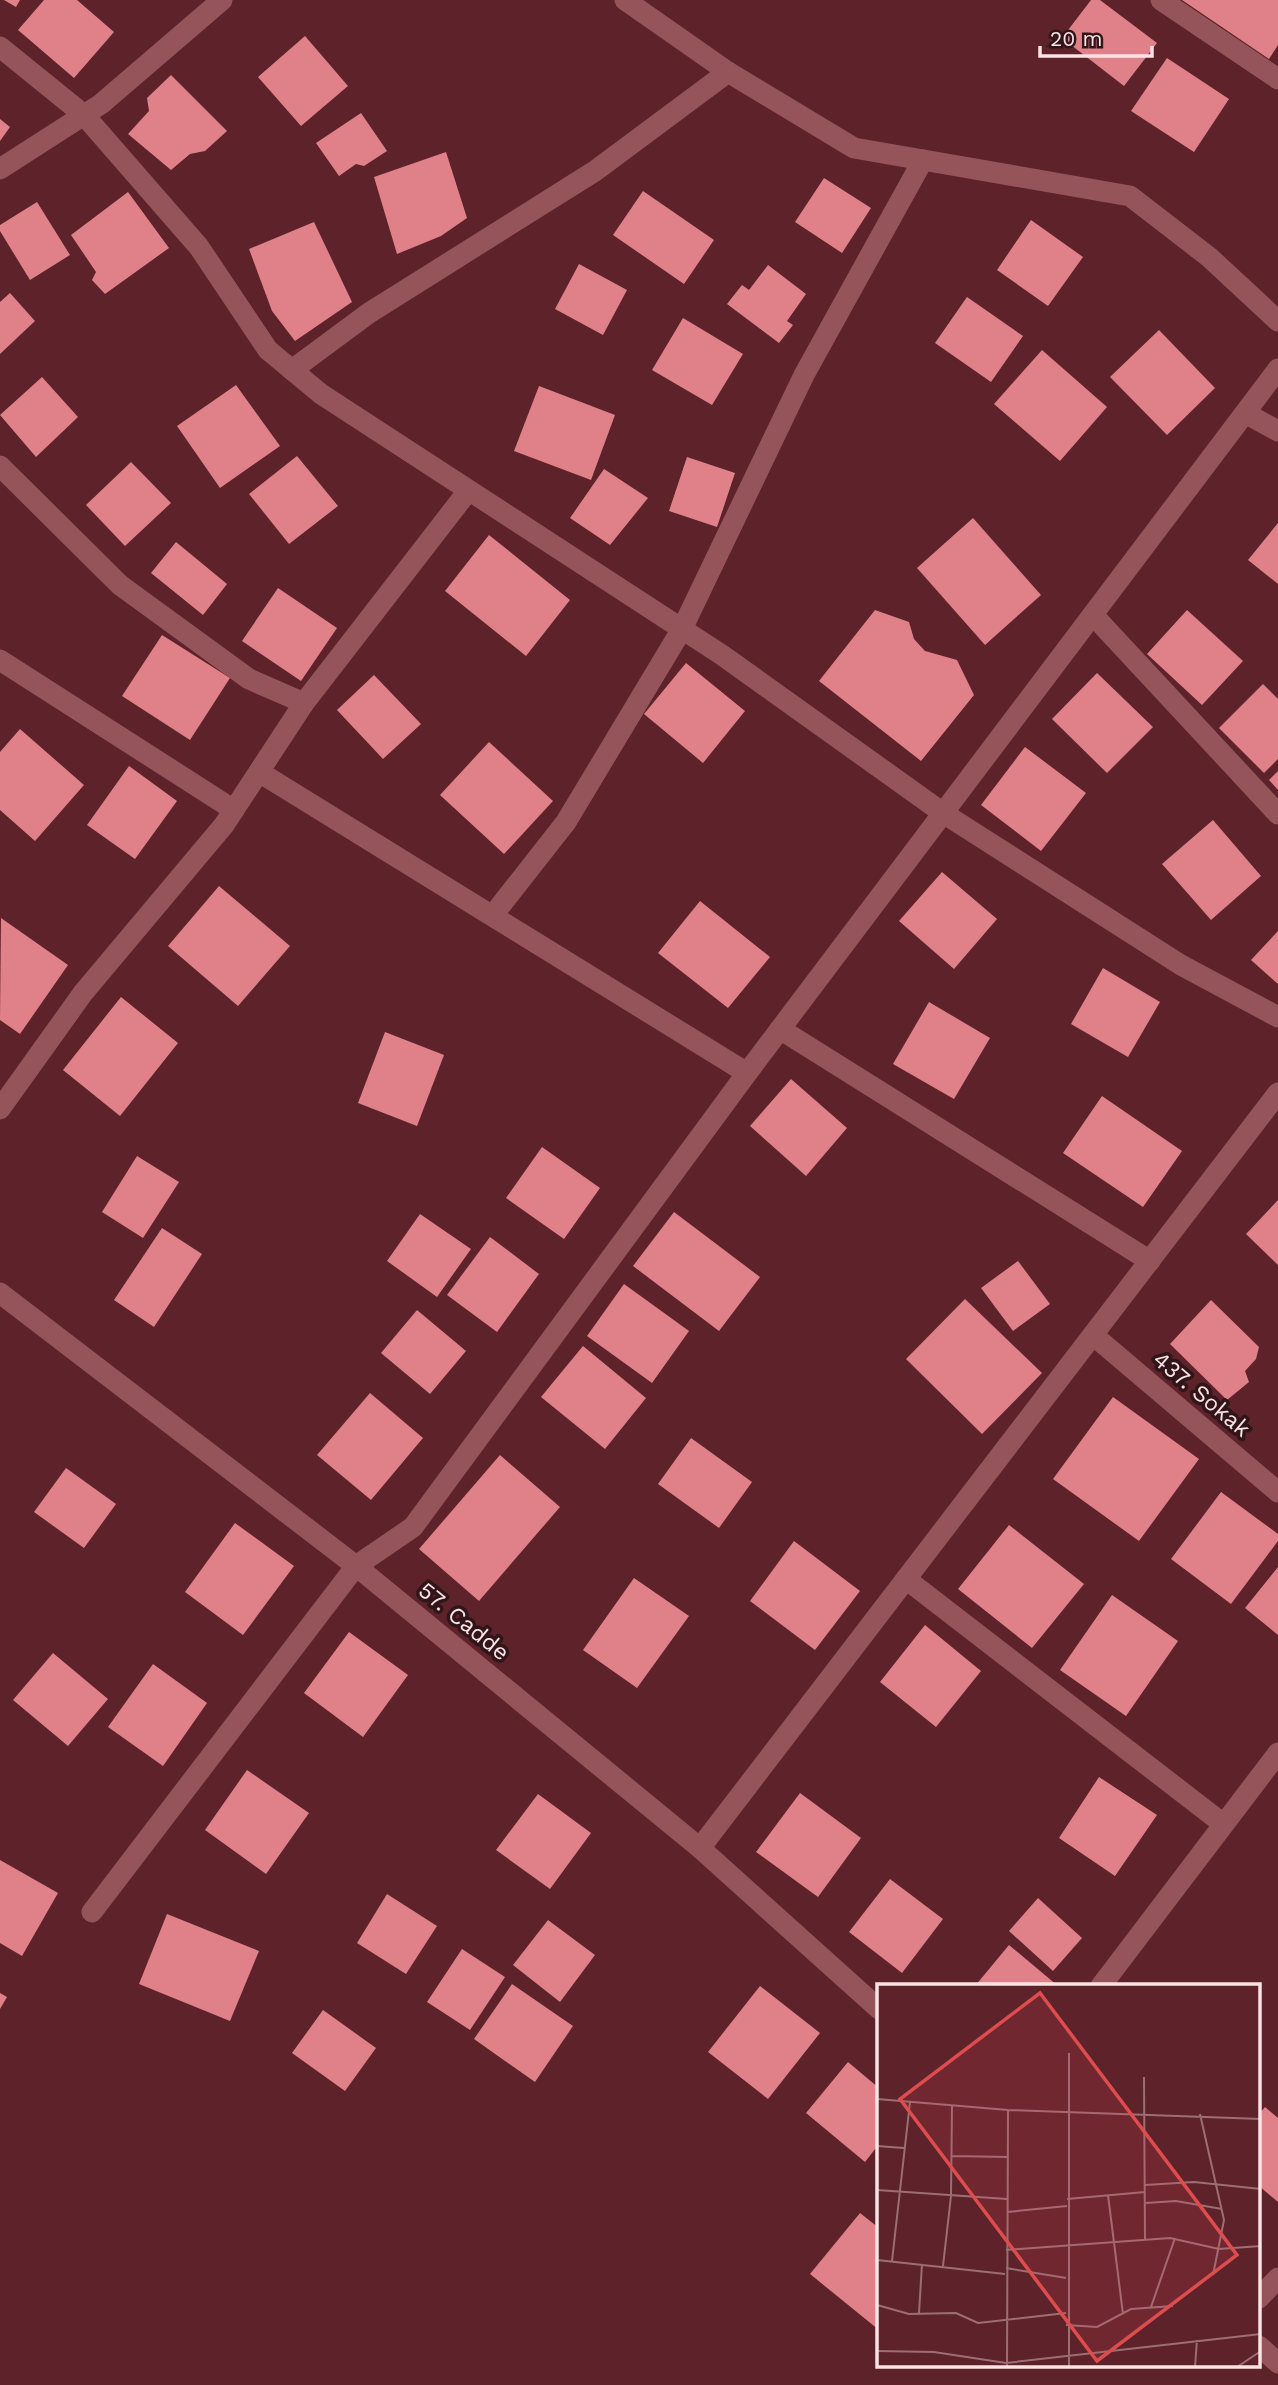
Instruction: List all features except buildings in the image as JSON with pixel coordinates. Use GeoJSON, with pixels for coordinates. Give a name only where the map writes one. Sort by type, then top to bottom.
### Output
{"type":"FeatureCollection","features":[{"type":"Feature","properties":{"kind":"street"},"geometry":{"type":"LineString","coordinates":[[0,169],[84,115],[222,0]]}},
{"type":"Feature","properties":{"kind":"street"},"geometry":{"type":"LineString","coordinates":[[625,0],[728,72],[854,148],[1130,196],[1209,257],[1278,321]]}},
{"type":"Feature","properties":{"kind":"street"},"geometry":{"type":"LineString","coordinates":[[1161,0],[1278,79]]}},
{"type":"Feature","properties":{"kind":"street"},"geometry":{"type":"LineString","coordinates":[[0,47],[84,115],[199,247],[268,350],[321,394],[682,629],[943,813],[1181,965],[1278,1017]]}},
{"type":"Feature","properties":{"kind":"street"},"geometry":{"type":"LineString","coordinates":[[292,370],[369,313],[595,171],[728,72]]}},
{"type":"Feature","properties":{"kind":"street"},"geometry":{"type":"LineString","coordinates":[[493,915],[566,822],[682,629],[804,375],[923,160]]}},
{"type":"Feature","properties":{"kind":"street"},"geometry":{"type":"LineString","coordinates":[[92,1912],[356,1566],[413,1527],[747,1073],[1278,369]]}},
{"type":"Feature","properties":{"kind":"street"},"geometry":{"type":"LineString","coordinates":[[1245,413],[1278,431]]}},
{"type":"Feature","properties":{"kind":"street"},"geometry":{"type":"LineString","coordinates":[[0,466],[120,585],[249,679],[304,703]]}},
{"type":"Feature","properties":{"kind":"street"},"geometry":{"type":"LineString","coordinates":[[0,1109],[82,993],[234,810],[304,703],[468,491]]}},
{"type":"Feature","properties":{"kind":"street"},"geometry":{"type":"LineString","coordinates":[[1093,615],[1278,814]]}},
{"type":"Feature","properties":{"kind":"street"},"geometry":{"type":"LineString","coordinates":[[0,660],[234,810]]}},
{"type":"Feature","properties":{"kind":"street"},"geometry":{"type":"LineString","coordinates":[[259,772],[747,1073]]}},
{"type":"Feature","properties":{"kind":"street"},"geometry":{"type":"LineString","coordinates":[[780,1029],[1150,1261]]}},
{"type":"Feature","properties":{"kind":"street"},"geometry":{"type":"LineString","coordinates":[[700,1848],[1278,1093]]}},
{"type":"Feature","properties":{"kind":"street","name":"57. Cadde"},"geometry":{"type":"LineString","coordinates":[[0,1293],[356,1566],[700,1848],[877,2007]]}},
{"type":"Feature","properties":{"kind":"street","name":"437. Sokak"},"geometry":{"type":"LineString","coordinates":[[1093,1335],[1278,1492]]}},
{"type":"Feature","properties":{"kind":"street"},"geometry":{"type":"LineString","coordinates":[[906,1578],[1222,1823]]}},
{"type":"Feature","properties":{"kind":"street"},"geometry":{"type":"LineString","coordinates":[[1102,1984],[1278,1752]]}},
{"type":"Feature","properties":{"kind":"street"},"geometry":{"type":"LineString","coordinates":[[1260,2297],[1278,2278]]}},
{"type":"Feature","properties":{"kind":"street"},"geometry":{"type":"LineString","coordinates":[[1260,2347],[1278,2364]]}}]}
